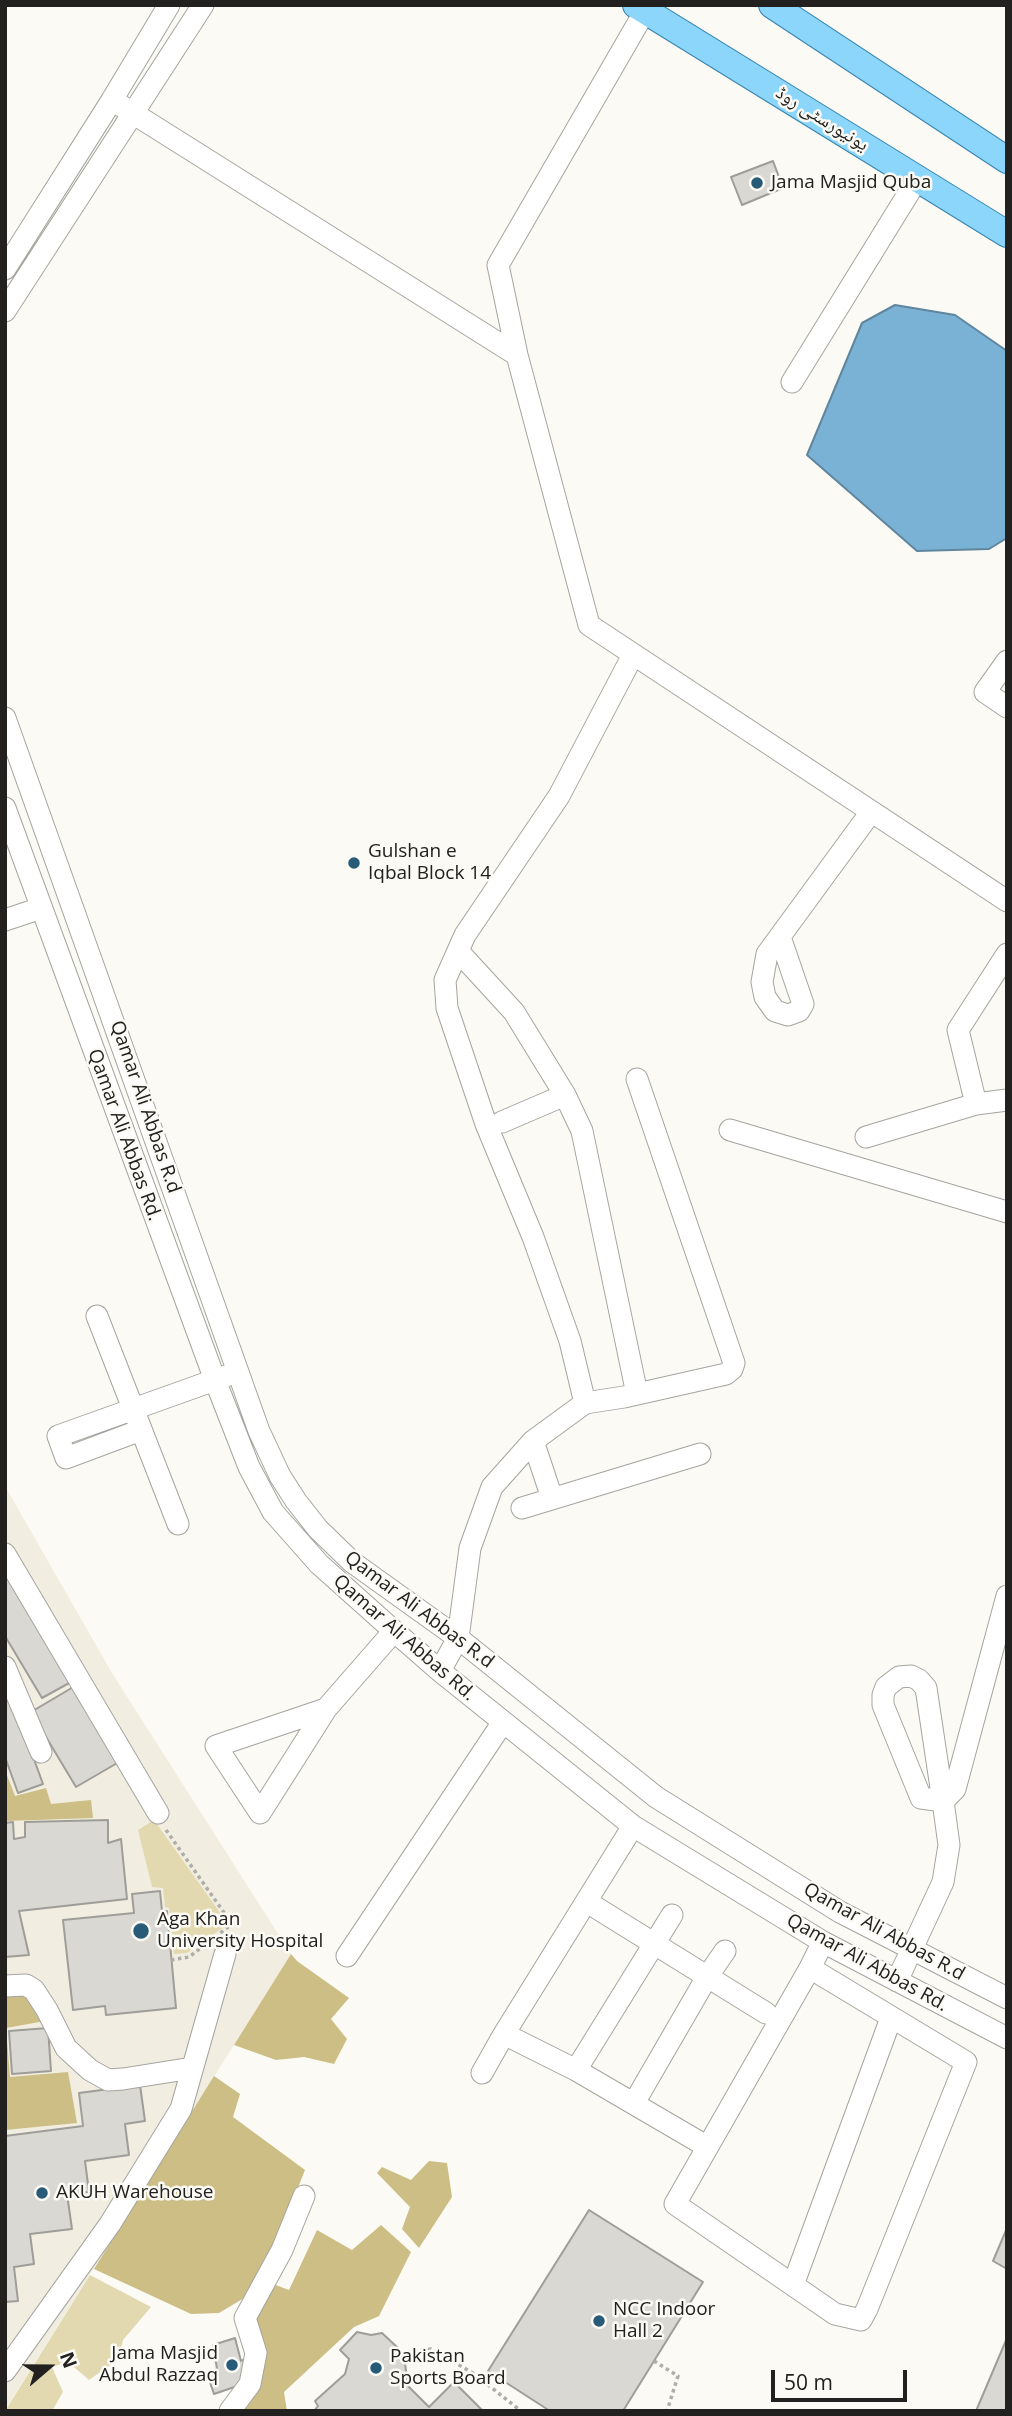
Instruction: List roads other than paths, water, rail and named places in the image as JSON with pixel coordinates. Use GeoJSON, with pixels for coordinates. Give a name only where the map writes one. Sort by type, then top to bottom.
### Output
{"type":"FeatureCollection","features":[{"type":"Feature","properties":{"kind":"main road"},"geometry":{"type":"LineString","coordinates":[[755,5],[842,51]]}},
{"type":"Feature","properties":{"kind":"main road"},"geometry":{"type":"LineString","coordinates":[[772,5],[1007,160]]}},
{"type":"Feature","properties":{"kind":"main road","name":"یونیورسٹی روڈ"},"geometry":{"type":"LineString","coordinates":[[649,7],[804,109],[1007,234]]}},
{"type":"Feature","properties":{"kind":"street"},"geometry":{"type":"LineString","coordinates":[[5,269],[169,5]]}},
{"type":"Feature","properties":{"kind":"street"},"geometry":{"type":"LineString","coordinates":[[5,311],[203,5]]}},
{"type":"Feature","properties":{"kind":"street"},"geometry":{"type":"LineString","coordinates":[[649,7],[498,265],[517,355],[589,625],[1007,901]]}},
{"type":"Feature","properties":{"kind":"street"},"geometry":{"type":"LineString","coordinates":[[112,100],[517,355]]}},
{"type":"Feature","properties":{"kind":"street"},"geometry":{"type":"LineString","coordinates":[[792,382],[918,178]]}},
{"type":"Feature","properties":{"kind":"street"},"geometry":{"type":"LineString","coordinates":[[585,1403],[570,1341],[533,1237],[486,1124],[447,1009],[445,980],[465,935],[559,796],[633,655]]}},
{"type":"Feature","properties":{"kind":"street"},"geometry":{"type":"LineString","coordinates":[[1007,661],[985,692],[1007,707]]}},
{"type":"Feature","properties":{"kind":"street","name":"Qamar Ali Abbas R.d"},"geometry":{"type":"LineString","coordinates":[[5,719],[259,1431],[280,1476],[318,1529],[352,1562],[458,1638],[656,1797],[840,1912],[910,1949],[1004,1989]]}},
{"type":"Feature","properties":{"kind":"street","name":"Qamar Ali Abbas Rd."},"geometry":{"type":"LineString","coordinates":[[5,808],[215,1380],[249,1466],[273,1512],[319,1564],[394,1631],[633,1826],[823,1942],[1007,2038]]}},
{"type":"Feature","properties":{"kind":"street"},"geometry":{"type":"LineString","coordinates":[[780,937],[871,812]]}},
{"type":"Feature","properties":{"kind":"street"},"geometry":{"type":"LineString","coordinates":[[5,920],[41,908]]}},
{"type":"Feature","properties":{"kind":"street"},"geometry":{"type":"LineString","coordinates":[[458,951],[514,1012],[565,1095],[582,1131],[637,1394]]}},
{"type":"Feature","properties":{"kind":"street"},"geometry":{"type":"LineString","coordinates":[[976,1104],[958,1030],[1007,954]]}},
{"type":"Feature","properties":{"kind":"street"},"geometry":{"type":"LineString","coordinates":[[440,1671],[458,1638],[470,1548],[492,1488],[533,1441],[585,1403],[726,1374],[734,1363],[637,1079]]}},
{"type":"Feature","properties":{"kind":"street"},"geometry":{"type":"LineString","coordinates":[[502,1122],[565,1095]]}},
{"type":"Feature","properties":{"kind":"street"},"geometry":{"type":"LineString","coordinates":[[866,1137],[976,1104],[1007,1100]]}},
{"type":"Feature","properties":{"kind":"street"},"geometry":{"type":"LineString","coordinates":[[730,1130],[1007,1212]]}},
{"type":"Feature","properties":{"kind":"street"},"geometry":{"type":"LineString","coordinates":[[97,1316],[178,1524]]}},
{"type":"Feature","properties":{"kind":"street"},"geometry":{"type":"LineString","coordinates":[[141,1430],[66,1458],[58,1436],[238,1371]]}},
{"type":"Feature","properties":{"kind":"street"},"geometry":{"type":"LineString","coordinates":[[533,1441],[552,1498]]}},
{"type":"Feature","properties":{"kind":"street"},"geometry":{"type":"LineString","coordinates":[[522,1508],[700,1454]]}},
{"type":"Feature","properties":{"kind":"street"},"geometry":{"type":"LineString","coordinates":[[7,1560],[158,1813]]}},
{"type":"Feature","properties":{"kind":"street"},"geometry":{"type":"LineString","coordinates":[[943,1801],[955,1789],[1007,1596]]}},
{"type":"Feature","properties":{"kind":"street"},"geometry":{"type":"LineString","coordinates":[[326,1709],[216,1746],[260,1813],[326,1709],[394,1631]]}},
{"type":"Feature","properties":{"kind":"street"},"geometry":{"type":"LineString","coordinates":[[5,1667],[41,1752]]}},
{"type":"Feature","properties":{"kind":"street"},"geometry":{"type":"LineString","coordinates":[[897,1981],[943,1882],[949,1845],[943,1801],[926,1688],[911,1676],[899,1677],[886,1687],[883,1705],[921,1798],[943,1801]]}},
{"type":"Feature","properties":{"kind":"street"},"geometry":{"type":"LineString","coordinates":[[347,1956],[503,1722]]}},
{"type":"Feature","properties":{"kind":"street"},"geometry":{"type":"LineString","coordinates":[[482,2073],[633,1826]]}},
{"type":"Feature","properties":{"kind":"street"},"geometry":{"type":"LineString","coordinates":[[587,1902],[766,2013]]}},
{"type":"Feature","properties":{"kind":"street"},"geometry":{"type":"LineString","coordinates":[[576,2070],[672,1915]]}},
{"type":"Feature","properties":{"kind":"street"},"geometry":{"type":"LineString","coordinates":[[810,1968],[966,2062],[861,2320],[835,2314],[675,2204],[823,1942]]}},
{"type":"Feature","properties":{"kind":"street"},"geometry":{"type":"LineString","coordinates":[[634,2103],[725,1951]]}},
{"type":"Feature","properties":{"kind":"street"},"geometry":{"type":"LineString","coordinates":[[5,2371],[117,2213],[181,2109],[225,1954]]}},
{"type":"Feature","properties":{"kind":"street"},"geometry":{"type":"LineString","coordinates":[[5,1986],[26,1985],[34,1990],[66,2048],[90,2070],[108,2080],[192,2068]]}},
{"type":"Feature","properties":{"kind":"street"},"geometry":{"type":"LineString","coordinates":[[793,2285],[891,2018]]}},
{"type":"Feature","properties":{"kind":"street"},"geometry":{"type":"LineString","coordinates":[[504,2034],[576,2070],[706,2146]]}},
{"type":"Feature","properties":{"kind":"street"},"geometry":{"type":"LineString","coordinates":[[230,2411],[250,2384],[256,2353],[246,2318],[282,2250],[304,2196]]}},
{"type":"Feature","properties":{"kind":"water"},"geometry":{"type":"Polygon","coordinates":[[[895,305],[955,315],[1007,351],[1007,538],[989,549],[917,551],[807,455],[862,323],[895,305]]]}},
{"type":"Feature","properties":{"kind":"place","name":"Jama Masjid Quba"},"geometry":{"type":"Point","coordinates":[757,183]}},
{"type":"Feature","properties":{"kind":"place","name":"Gulshan e Iqbal Block 14"},"geometry":{"type":"Point","coordinates":[354,863]}},
{"type":"Feature","properties":{"kind":"place","name":"Aga Khan University Hospital"},"geometry":{"type":"Point","coordinates":[141,1931]}},
{"type":"Feature","properties":{"kind":"place","name":"AKUH Warehouse"},"geometry":{"type":"Point","coordinates":[42,2193]}},
{"type":"Feature","properties":{"kind":"place","name":"NCC Indoor Hall 2"},"geometry":{"type":"Point","coordinates":[599,2321]}},
{"type":"Feature","properties":{"kind":"place","name":"Jama Masjid Abdul Razzaq"},"geometry":{"type":"Point","coordinates":[232,2365]}},
{"type":"Feature","properties":{"kind":"place","name":"Pakistan Sports Board"},"geometry":{"type":"Point","coordinates":[376,2368]}}]}
